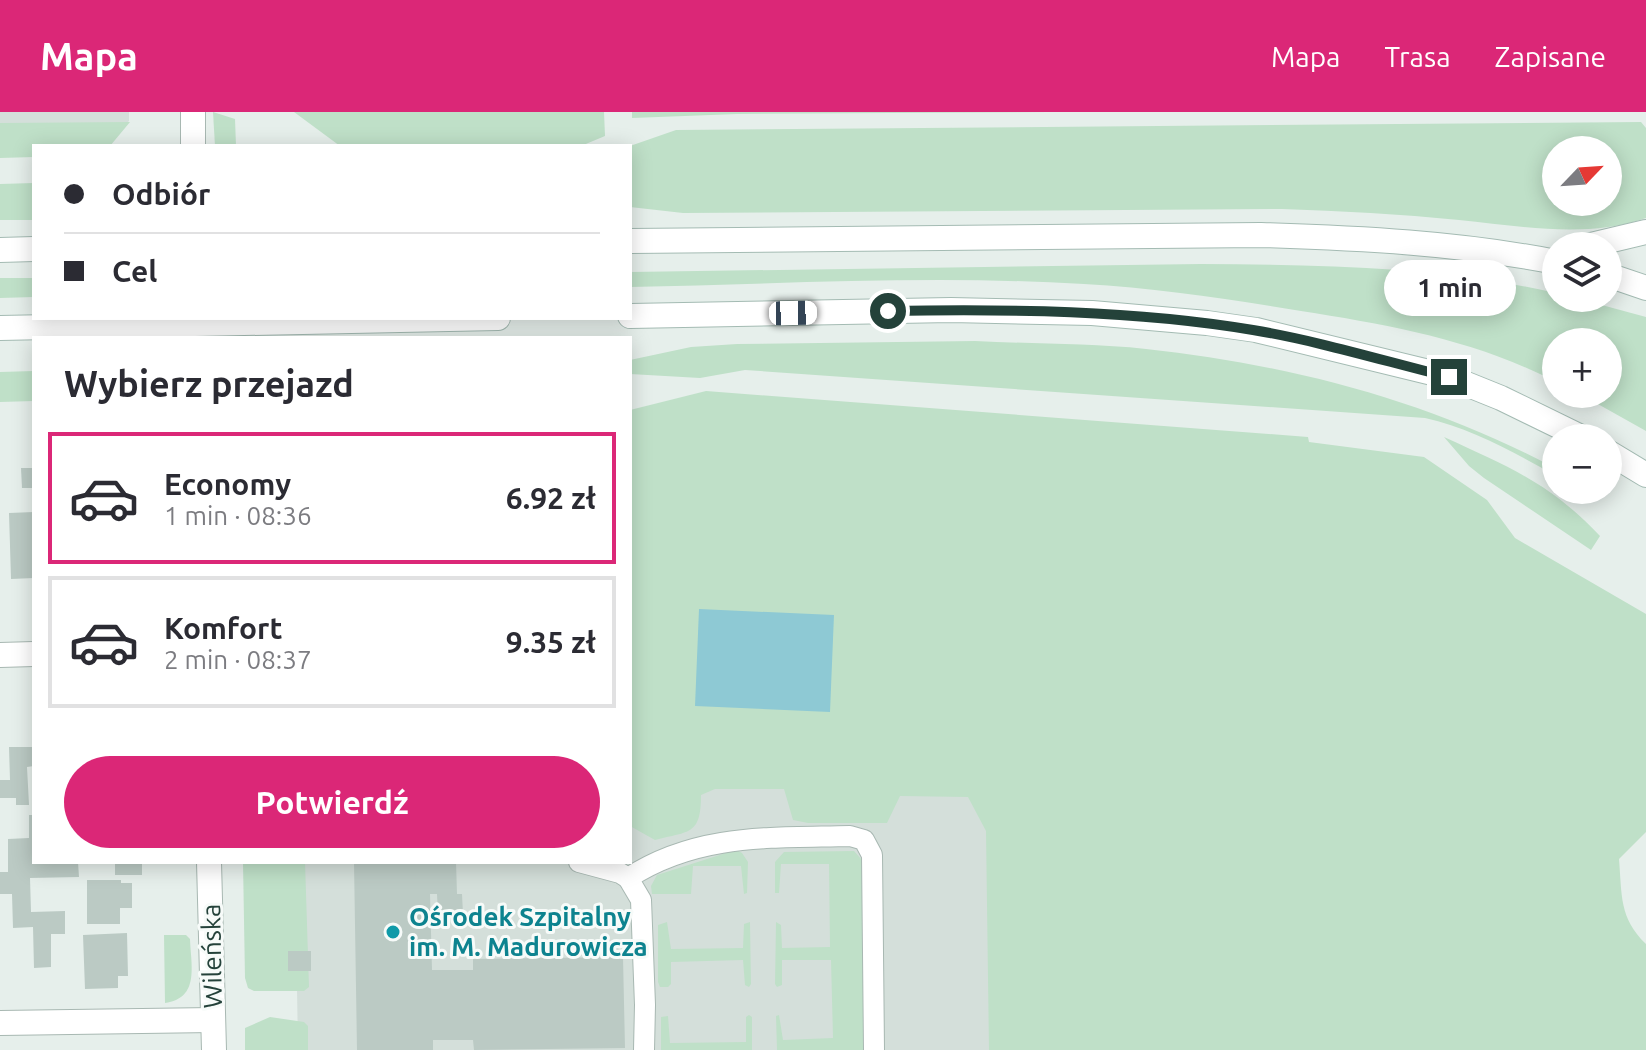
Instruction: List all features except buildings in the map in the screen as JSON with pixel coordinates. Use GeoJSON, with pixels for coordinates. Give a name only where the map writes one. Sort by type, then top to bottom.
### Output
{"type":"FeatureCollection","features":[{"type":"Feature","properties":{"kind":"main road"},"geometry":{"type":"LineString","coordinates":[[193,112],[193,144]]}},
{"type":"Feature","properties":{"kind":"main road"},"geometry":{"type":"LineString","coordinates":[[1622,238],[1646,232]]}},
{"type":"Feature","properties":{"kind":"main road"},"geometry":{"type":"LineString","coordinates":[[632,241],[1261,235],[1349,238],[1542,259]]}},
{"type":"Feature","properties":{"kind":"main road"},"geometry":{"type":"LineString","coordinates":[[0,250],[32,249]]}},
{"type":"Feature","properties":{"kind":"main road"},"geometry":{"type":"LineString","coordinates":[[1521,255],[1542,252]]}},
{"type":"Feature","properties":{"kind":"main road"},"geometry":{"type":"LineString","coordinates":[[1622,280],[1646,288]]}},
{"type":"Feature","properties":{"kind":"main road"},"geometry":{"type":"LineString","coordinates":[[632,316],[951,310],[1092,313],[1207,323],[1256,330],[1449,377],[1554,424]]}},
{"type":"Feature","properties":{"kind":"main road"},"geometry":{"type":"LineString","coordinates":[[0,328],[201,331],[452,320]]}},
{"type":"Feature","properties":{"kind":"main road"},"geometry":{"type":"LineString","coordinates":[[1622,460],[1646,475]]}},
{"type":"Feature","properties":{"kind":"main road"},"geometry":{"type":"LineString","coordinates":[[0,655],[32,654]]}},
{"type":"Feature","properties":{"kind":"main road","name":"Wileńska"},"geometry":{"type":"LineString","coordinates":[[209,864],[214,1050]]}},
{"type":"Feature","properties":{"kind":"main road"},"geometry":{"type":"LineString","coordinates":[[0,1023],[213,1020]]}},
{"type":"Feature","properties":{"kind":"lane"},"geometry":{"type":"LineString","coordinates":[[628,878],[668,855],[729,840],[850,836],[864,840],[872,855],[874,1050]]}},
{"type":"Feature","properties":{"kind":"lane"},"geometry":{"type":"LineString","coordinates":[[586,864],[628,878],[641,900],[644,1050]]}},
{"type":"Feature","properties":{"kind":"shaded area"},"geometry":{"type":"Polygon","coordinates":[[[0,112],[129,112],[129,121],[100,144],[32,144],[32,147],[0,157],[0,112]]]}},
{"type":"Feature","properties":{"kind":"shaded area"},"geometry":{"type":"Polygon","coordinates":[[[632,465],[1287,1050],[298,1050],[295,864],[632,864],[632,465]]]}},
{"type":"Feature","properties":{"kind":"green space"},"geometry":{"type":"Polygon","coordinates":[[[213,112],[235,119],[236,144],[215,144],[213,112]]]}},
{"type":"Feature","properties":{"kind":"green space"},"geometry":{"type":"Polygon","coordinates":[[[294,112],[604,112],[605,136],[586,144],[337,144],[294,112]]]}},
{"type":"Feature","properties":{"kind":"green space"},"geometry":{"type":"Polygon","coordinates":[[[632,112],[1048,112],[737,114],[632,118],[632,112]]]}},
{"type":"Feature","properties":{"kind":"green space"},"geometry":{"type":"Polygon","coordinates":[[[130,122],[112,144],[32,144],[32,157],[0,158],[0,123],[130,122]]]}},
{"type":"Feature","properties":{"kind":"green space"},"geometry":{"type":"Polygon","coordinates":[[[1641,122],[1646,128],[1646,218],[1600,228],[1529,228],[1393,214],[1282,209],[683,213],[632,207],[632,145],[676,130],[1641,122]]]}},
{"type":"Feature","properties":{"kind":"green space"},"geometry":{"type":"Polygon","coordinates":[[[32,183],[32,220],[0,220],[0,184],[32,183]]]}},
{"type":"Feature","properties":{"kind":"green space"},"geometry":{"type":"Polygon","coordinates":[[[1201,264],[1335,266],[1468,277],[1542,290],[1542,312],[1622,310],[1646,317],[1646,431],[1605,408],[1622,408],[1622,328],[1542,328],[1542,375],[1494,355],[1432,336],[1334,316],[1138,288],[971,280],[632,287],[632,272],[1201,264]]]}},
{"type":"Feature","properties":{"kind":"green space"},"geometry":{"type":"Polygon","coordinates":[[[0,278],[32,278],[32,297],[0,298],[0,278]]]}},
{"type":"Feature","properties":{"kind":"green space"},"geometry":{"type":"Polygon","coordinates":[[[975,341],[1146,349],[1199,356],[1304,375],[1406,404],[1505,443],[1542,462],[1542,468],[1476,435],[1425,418],[745,370],[700,378],[632,374],[632,360],[691,347],[975,341]]]}},
{"type":"Feature","properties":{"kind":"green space"},"geometry":{"type":"Polygon","coordinates":[[[32,371],[32,401],[0,402],[0,372],[32,371]]]}},
{"type":"Feature","properties":{"kind":"green space"},"geometry":{"type":"Polygon","coordinates":[[[706,391],[1308,437],[1309,442],[1424,457],[1487,500],[1515,538],[1646,614],[1646,832],[1619,859],[1626,915],[1646,944],[1646,1050],[989,1050],[986,831],[968,797],[900,796],[887,823],[808,823],[793,820],[784,789],[715,789],[701,795],[699,818],[685,832],[655,840],[632,827],[632,410],[706,391]]]}},
{"type":"Feature","properties":{"kind":"green space"},"geometry":{"type":"Polygon","coordinates":[[[1444,437],[1542,487],[1542,504],[1566,504],[1600,536],[1591,550],[1469,466],[1444,437]]]}},
{"type":"Feature","properties":{"kind":"green space"},"geometry":{"type":"Polygon","coordinates":[[[738,851],[748,862],[747,893],[744,894],[741,866],[693,866],[691,894],[652,894],[651,886],[657,875],[738,851]]]}},
{"type":"Feature","properties":{"kind":"green space"},"geometry":{"type":"Polygon","coordinates":[[[854,851],[862,860],[865,1050],[777,1050],[776,1016],[779,1015],[783,1040],[833,1038],[831,960],[782,960],[782,985],[777,987],[775,984],[776,922],[781,925],[782,948],[830,947],[829,864],[781,864],[779,893],[775,893],[775,862],[784,852],[854,851]]]}},
{"type":"Feature","properties":{"kind":"green space"},"geometry":{"type":"Polygon","coordinates":[[[243,864],[305,864],[309,987],[304,991],[254,991],[248,988],[245,978],[243,864]]]}},
{"type":"Feature","properties":{"kind":"green space"},"geometry":{"type":"Polygon","coordinates":[[[667,922],[671,949],[743,948],[744,924],[750,922],[749,987],[745,985],[743,960],[671,962],[671,984],[660,987],[658,925],[667,922]]]}},
{"type":"Feature","properties":{"kind":"green space"},"geometry":{"type":"Polygon","coordinates":[[[164,935],[186,935],[190,939],[192,970],[189,988],[184,995],[165,1003],[164,935]]]}},
{"type":"Feature","properties":{"kind":"green space"},"geometry":{"type":"Polygon","coordinates":[[[668,1016],[670,1043],[746,1042],[746,1017],[752,1017],[752,1050],[661,1050],[661,1017],[668,1016]]]}},
{"type":"Feature","properties":{"kind":"green space"},"geometry":{"type":"Polygon","coordinates":[[[270,1017],[304,1022],[308,1026],[308,1050],[245,1050],[245,1028],[270,1017]]]}},
{"type":"Feature","properties":{"kind":"water"},"geometry":{"type":"Polygon","coordinates":[[[699,609],[834,615],[830,712],[695,706],[699,609]]]}},
{"type":"Feature","properties":{"kind":"place","name":"Ośrodek Szpitalny im. M. Madurowicza"},"geometry":{"type":"Point","coordinates":[393,932]}},
{"type":"Feature","properties":{"kind":"route"},"geometry":{"type":"LineString","coordinates":[[888,311],[1092,313],[1207,323],[1256,330],[1449,377]]}}]}
